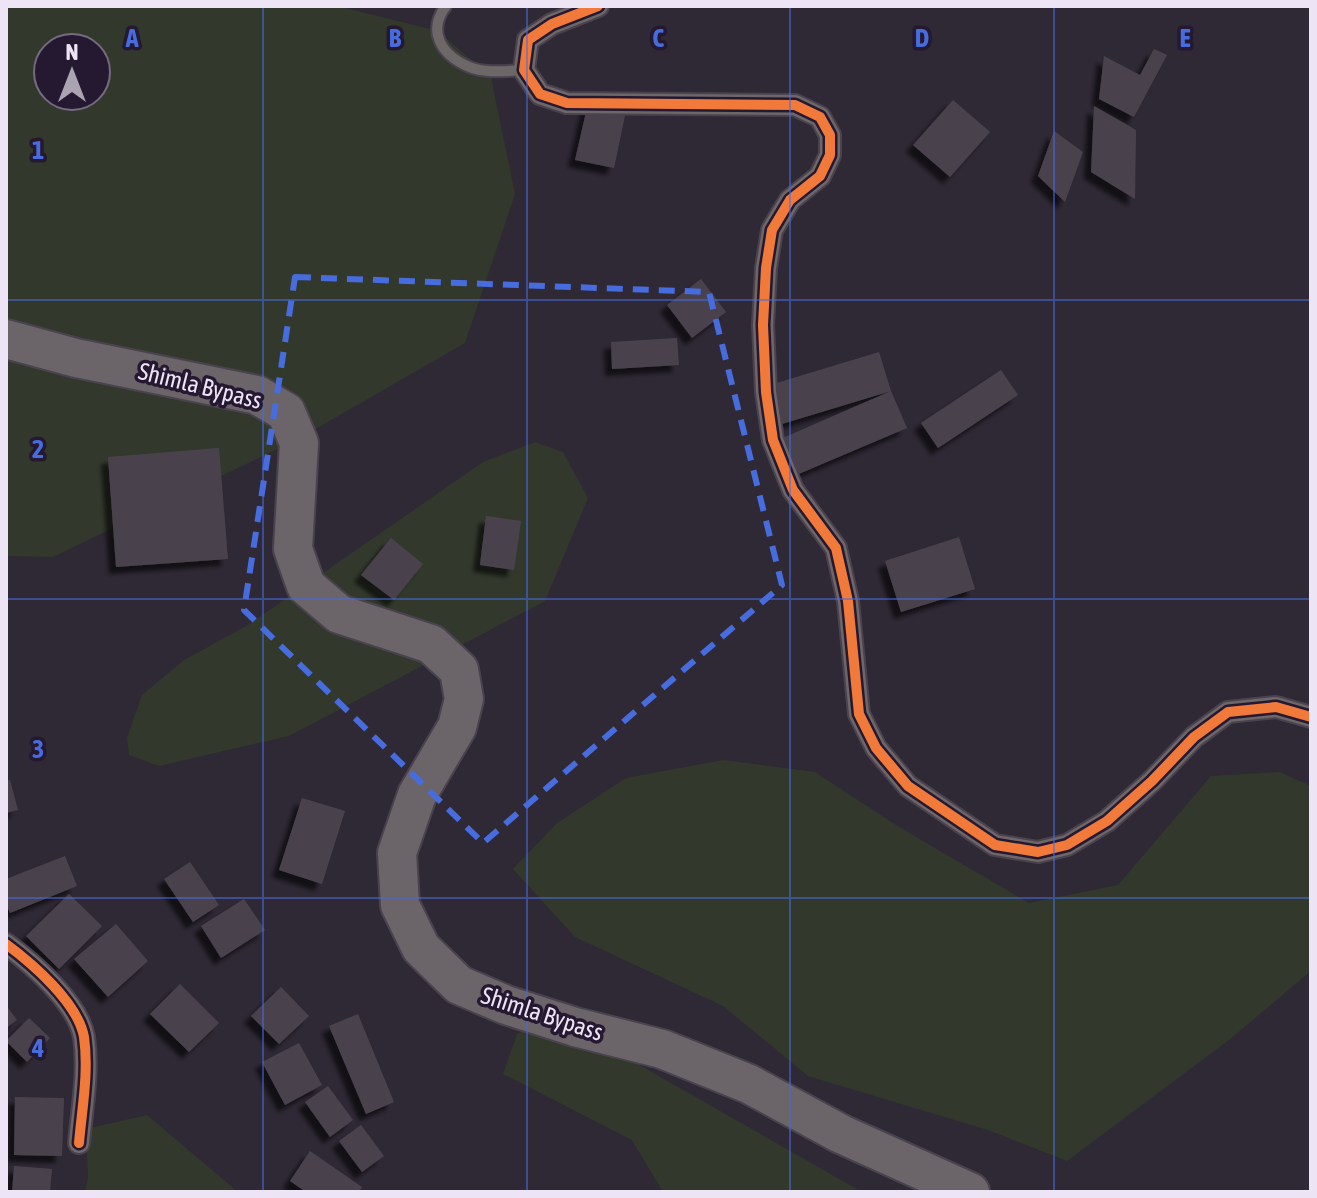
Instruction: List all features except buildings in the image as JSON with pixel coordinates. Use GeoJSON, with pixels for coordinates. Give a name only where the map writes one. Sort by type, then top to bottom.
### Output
{"type":"FeatureCollection","features":[{"type":"Feature","properties":{"kind":"highway","name":"Shimla Bypass"},"geometry":{"type":"LineString","coordinates":[[6,339],[76,358],[257,395],[286,412],[299,443],[293,549],[306,586],[339,614],[431,644],[459,670],[464,699],[457,727],[417,795],[397,853],[400,905],[421,948],[459,985],[506,1005],[575,1027],[662,1049],[749,1084],[841,1134],[970,1192]]}},
{"type":"Feature","properties":{"kind":"street"},"geometry":{"type":"LineString","coordinates":[[598,6],[552,24],[528,40],[524,70],[540,94],[567,103],[795,105],[820,117],[830,135],[830,155],[820,176],[790,200],[772,230],[764,310],[766,392],[773,440],[793,490],[836,548],[848,601],[859,714],[876,748],[908,786],[995,845],[1038,852],[1067,845],[1107,821],[1152,781],[1194,737],[1228,712],[1276,707],[1311,717]]}},
{"type":"Feature","properties":{"kind":"street"},"geometry":{"type":"LineString","coordinates":[[6,944],[64,997],[84,1034],[86,1073],[79,1143]]}},
{"type":"Feature","properties":{"kind":"lane"},"geometry":{"type":"LineString","coordinates":[[446,6],[439,16],[436,32],[442,48],[468,66],[497,72],[524,70]]}},
{"type":"Feature","properties":{"kind":"highlighted area"},"geometry":{"type":"Polygon","coordinates":[[[295,277],[709,292],[782,585],[483,843],[244,610],[295,277]]]}},
{"type":"Feature","properties":{"kind":"green space"},"geometry":{"type":"Polygon","coordinates":[[[6,6],[337,6],[438,31],[491,77],[515,194],[465,343],[300,438],[53,557],[6,556],[6,6]]]}},
{"type":"Feature","properties":{"kind":"green space"},"geometry":{"type":"Polygon","coordinates":[[[535,442],[563,452],[588,498],[545,601],[289,736],[159,766],[129,755],[127,738],[142,695],[184,660],[248,625],[483,462],[535,442]]]}},
{"type":"Feature","properties":{"kind":"green space"},"geometry":{"type":"Polygon","coordinates":[[[723,760],[815,772],[899,827],[1029,903],[1118,885],[1211,776],[1280,772],[1311,786],[1311,971],[1229,1040],[1067,1161],[988,1130],[808,1076],[723,1006],[575,937],[513,869],[557,823],[626,778],[723,760]]]}},
{"type":"Feature","properties":{"kind":"green space"},"geometry":{"type":"Polygon","coordinates":[[[557,1018],[862,1192],[663,1192],[632,1140],[503,1074],[517,1034],[557,1018]]]}},
{"type":"Feature","properties":{"kind":"green space"},"geometry":{"type":"Polygon","coordinates":[[[147,1115],[238,1192],[85,1192],[88,1179],[86,1129],[147,1115]]]}},
{"type":"Feature","properties":{"kind":"cycle path"},"geometry":{"type":"LineString","coordinates":[[598,6],[552,24],[528,40],[524,70],[540,94],[567,103],[795,105],[820,117],[830,135],[830,155],[820,176],[790,200],[772,230],[763,325],[766,392],[773,440],[793,490],[836,548],[848,601],[859,714],[876,748],[908,786],[995,845],[1038,852],[1067,845],[1107,821],[1152,781],[1194,737],[1228,712],[1276,707],[1311,717]]}},
{"type":"Feature","properties":{"kind":"cycle path"},"geometry":{"type":"LineString","coordinates":[[6,944],[53,985],[80,1024],[86,1063],[79,1143]]}}]}
